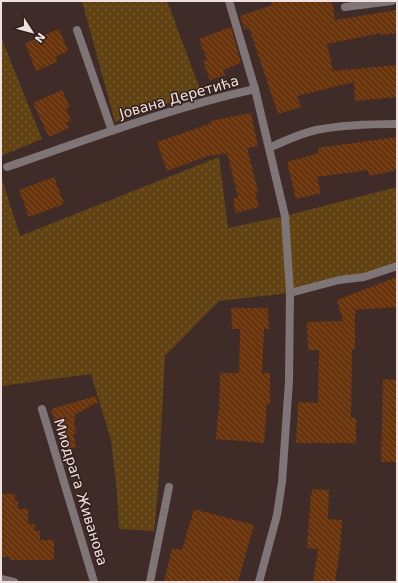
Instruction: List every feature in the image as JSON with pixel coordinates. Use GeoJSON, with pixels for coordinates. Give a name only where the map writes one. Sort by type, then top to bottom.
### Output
{"type":"FeatureCollection","features":[{"type":"Feature","properties":{"kind":"street","name":"Јована Деретића"},"geometry":{"type":"LineString","coordinates":[[229,1],[255,89],[285,216],[290,293],[289,381],[282,482],[277,515],[259,582]]}},
{"type":"Feature","properties":{"kind":"street"},"geometry":{"type":"LineString","coordinates":[[345,7],[392,1]]}},
{"type":"Feature","properties":{"kind":"street","name":"Јована Деретића"},"geometry":{"type":"LineString","coordinates":[[77,30],[112,130]]}},
{"type":"Feature","properties":{"kind":"street","name":"Јована Деретића"},"geometry":{"type":"LineString","coordinates":[[7,167],[112,130],[224,96],[255,89]]}},
{"type":"Feature","properties":{"kind":"street"},"geometry":{"type":"LineString","coordinates":[[269,148],[288,139],[315,130],[397,124]]}},
{"type":"Feature","properties":{"kind":"street"},"geometry":{"type":"LineString","coordinates":[[290,293],[339,280],[364,277],[397,266]]}},
{"type":"Feature","properties":{"kind":"street","name":"Миодрага Живанова"},"geometry":{"type":"LineString","coordinates":[[42,409],[94,582]]}},
{"type":"Feature","properties":{"kind":"street"},"geometry":{"type":"LineString","coordinates":[[150,582],[169,487]]}},
{"type":"Feature","properties":{"kind":"street"},"geometry":{"type":"LineString","coordinates":[[1,579],[14,582]]}},
{"type":"Feature","properties":{"kind":"shaded area"},"geometry":{"type":"Polygon","coordinates":[[[82,1],[167,1],[201,92],[115,122],[82,1]]]}},
{"type":"Feature","properties":{"kind":"shaded area"},"geometry":{"type":"Polygon","coordinates":[[[1,37],[42,139],[1,156],[1,37]]]}},
{"type":"Feature","properties":{"kind":"shaded area"},"geometry":{"type":"Polygon","coordinates":[[[219,157],[228,228],[285,216],[397,187],[397,266],[290,293],[219,301],[165,356],[158,490],[154,531],[119,529],[117,492],[111,440],[91,374],[1,386],[1,176],[20,236],[219,157]]]}},
{"type":"Feature","properties":{"kind":"building"},"geometry":{"type":"Polygon","coordinates":[[[271,1],[332,1],[335,20],[397,10],[397,33],[381,35],[381,33],[327,44],[333,71],[397,65],[397,97],[355,101],[354,82],[297,96],[301,107],[278,114],[249,28],[244,29],[240,16],[272,5],[271,1]]]}},
{"type":"Feature","properties":{"kind":"building"},"geometry":{"type":"Polygon","coordinates":[[[231,27],[241,63],[223,70],[225,75],[210,80],[203,61],[207,60],[199,39],[231,27]]]}},
{"type":"Feature","properties":{"kind":"building"},"geometry":{"type":"Polygon","coordinates":[[[59,29],[68,51],[56,57],[57,62],[36,71],[25,43],[59,29]]]}},
{"type":"Feature","properties":{"kind":"building"},"geometry":{"type":"Polygon","coordinates":[[[62,90],[70,107],[66,109],[71,120],[66,123],[69,128],[49,137],[33,103],[62,90]]]}},
{"type":"Feature","properties":{"kind":"building"},"geometry":{"type":"Polygon","coordinates":[[[251,113],[258,146],[247,148],[258,191],[255,192],[259,207],[236,213],[233,199],[238,197],[227,153],[208,156],[167,171],[157,142],[212,123],[211,121],[251,113]]]}},
{"type":"Feature","properties":{"kind":"building"},"geometry":{"type":"Polygon","coordinates":[[[397,137],[397,170],[369,176],[368,170],[317,177],[321,193],[296,199],[287,162],[319,153],[318,148],[397,137]]]}},
{"type":"Feature","properties":{"kind":"building"},"geometry":{"type":"Polygon","coordinates":[[[54,177],[64,204],[29,217],[19,190],[54,177]]]}},
{"type":"Feature","properties":{"kind":"building"},"geometry":{"type":"Polygon","coordinates":[[[397,277],[397,307],[355,310],[355,349],[352,349],[351,418],[356,418],[356,443],[296,443],[298,402],[318,403],[319,350],[308,350],[307,322],[343,321],[337,300],[397,277]]]}},
{"type":"Feature","properties":{"kind":"building"},"geometry":{"type":"Polygon","coordinates":[[[231,308],[268,308],[269,329],[264,329],[262,373],[270,373],[270,404],[267,404],[264,443],[216,439],[219,413],[220,373],[239,373],[240,329],[232,329],[231,308]]]}},
{"type":"Feature","properties":{"kind":"building"},"geometry":{"type":"Polygon","coordinates":[[[383,379],[397,380],[397,462],[381,462],[383,379]]]}},
{"type":"Feature","properties":{"kind":"building"},"geometry":{"type":"Polygon","coordinates":[[[96,396],[98,402],[74,415],[76,433],[73,434],[76,447],[64,451],[51,409],[96,396]]]}},
{"type":"Feature","properties":{"kind":"building"},"geometry":{"type":"Polygon","coordinates":[[[312,489],[329,490],[328,519],[342,520],[340,550],[335,582],[313,582],[318,549],[307,548],[312,489]]]}},
{"type":"Feature","properties":{"kind":"building"},"geometry":{"type":"Polygon","coordinates":[[[1,494],[15,494],[15,501],[18,501],[18,509],[28,509],[28,524],[35,524],[35,531],[40,531],[40,540],[54,540],[54,560],[10,560],[10,557],[1,557],[1,494]]]}},
{"type":"Feature","properties":{"kind":"building"},"geometry":{"type":"Polygon","coordinates":[[[194,509],[254,525],[238,582],[164,582],[172,548],[182,550],[194,509]]]}}]}
